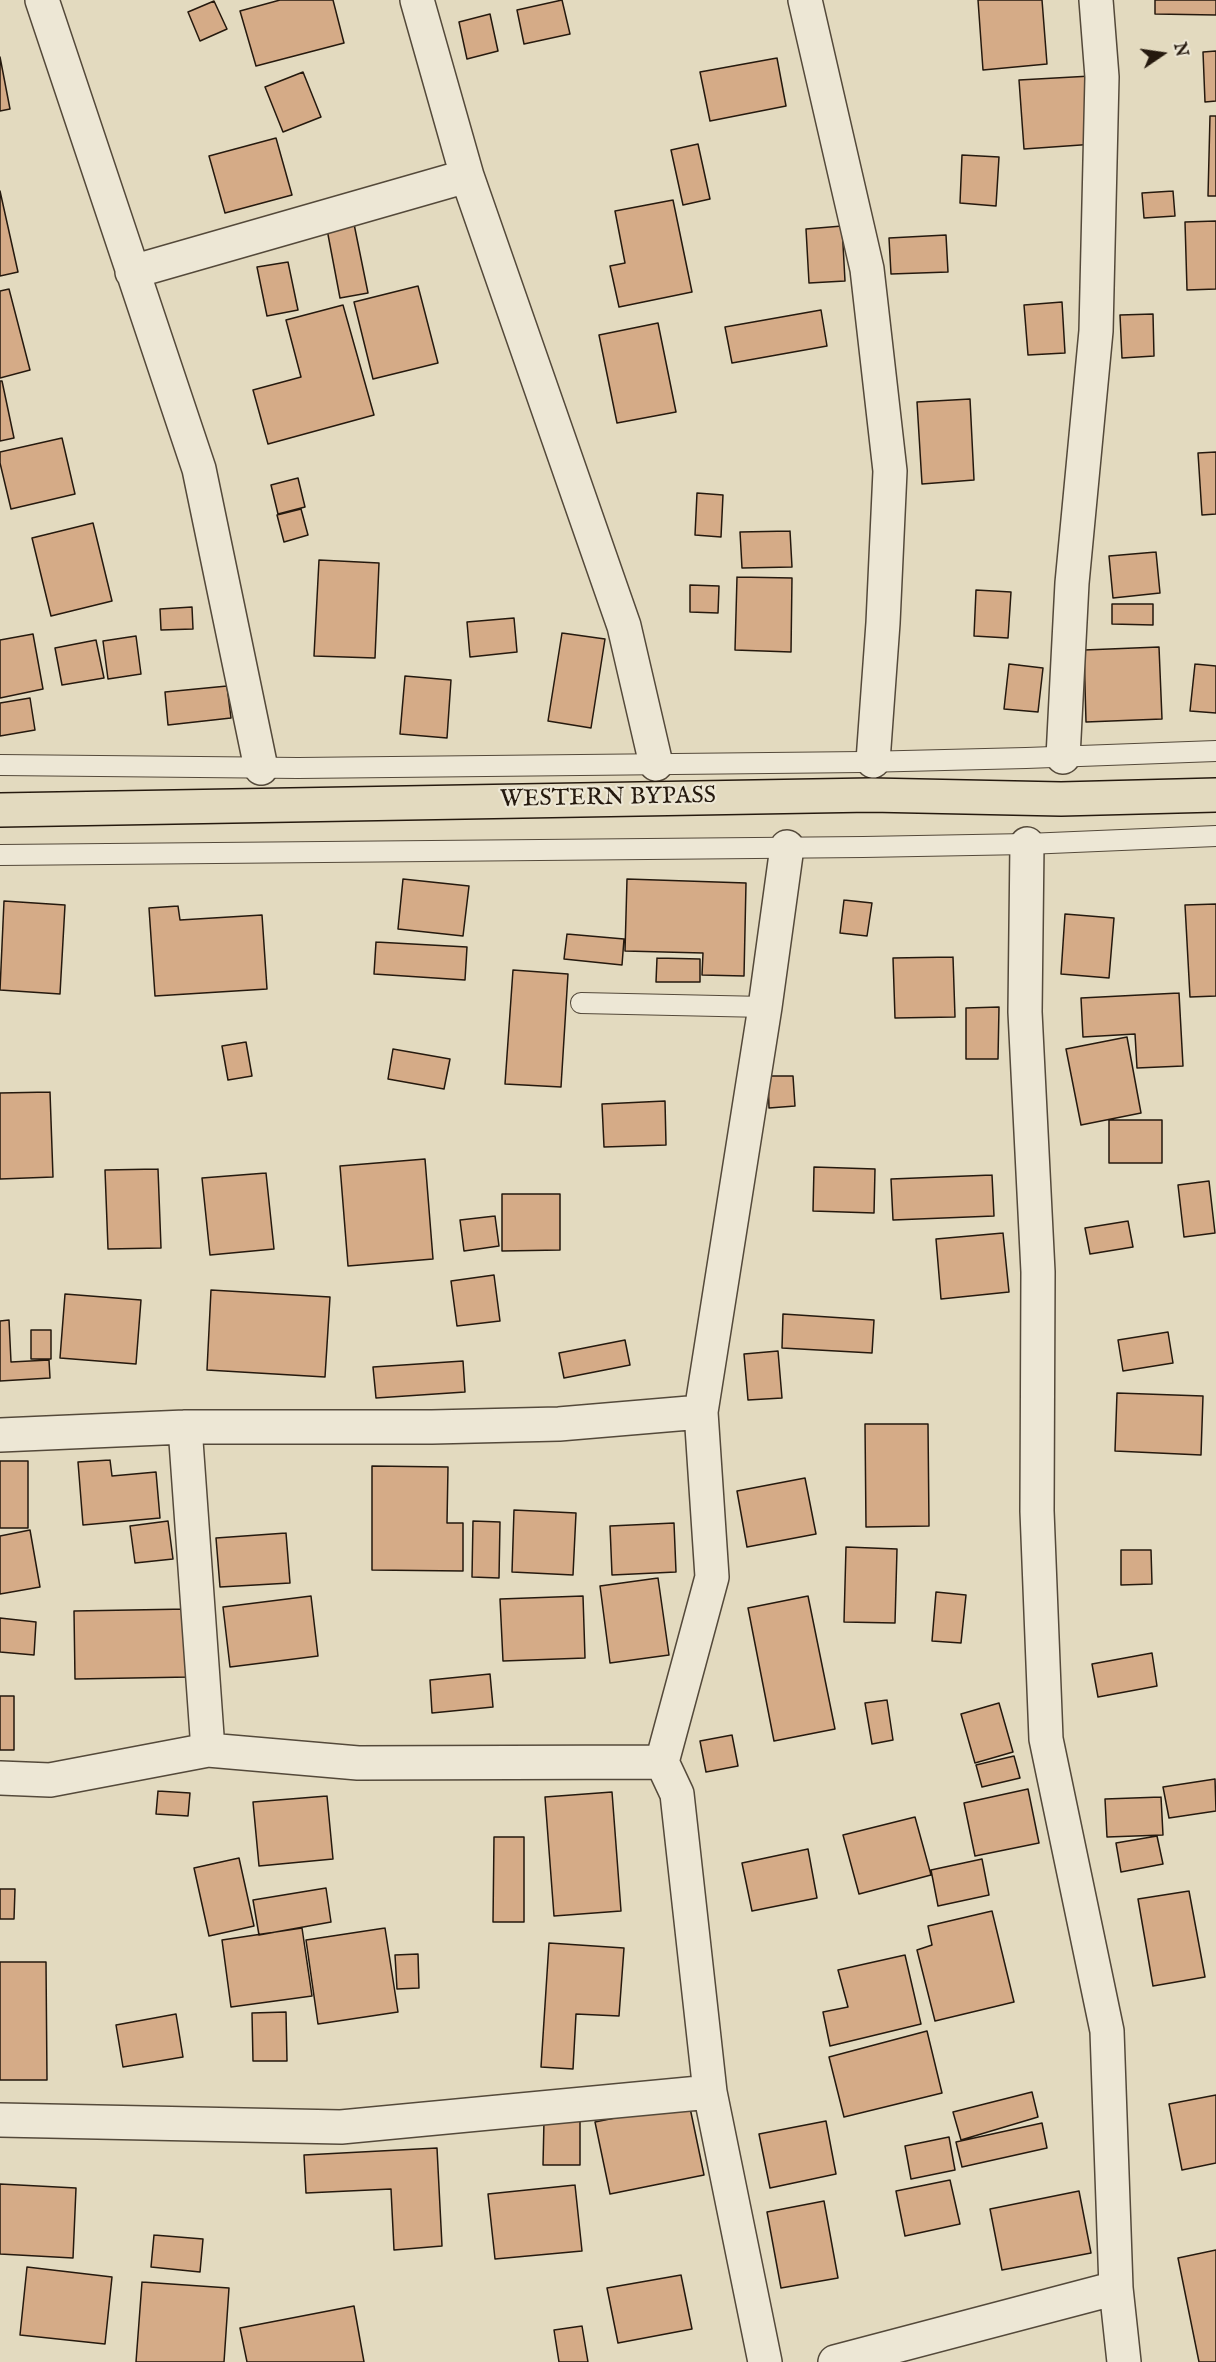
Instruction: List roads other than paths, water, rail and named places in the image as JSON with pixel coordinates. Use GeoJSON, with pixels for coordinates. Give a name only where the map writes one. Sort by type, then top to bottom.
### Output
{"type":"FeatureCollection","features":[{"type":"Feature","properties":{"kind":"main road","name":"WESTERN BYPASS"},"geometry":{"type":"LineString","coordinates":[[0,810],[871,795],[1061,799],[1216,795]]}},
{"type":"Feature","properties":{"kind":"street"},"geometry":{"type":"LineString","coordinates":[[42,0],[199,469],[261,768]]}},
{"type":"Feature","properties":{"kind":"street"},"geometry":{"type":"LineString","coordinates":[[417,0],[467,176],[624,626],[656,764]]}},
{"type":"Feature","properties":{"kind":"street"},"geometry":{"type":"LineString","coordinates":[[805,0],[867,269],[890,471],[883,623],[873,761]]}},
{"type":"Feature","properties":{"kind":"street"},"geometry":{"type":"LineString","coordinates":[[1063,757],[1072,583],[1096,331],[1102,77],[1096,0]]}},
{"type":"Feature","properties":{"kind":"street"},"geometry":{"type":"LineString","coordinates":[[132,272],[467,176]]}},
{"type":"Feature","properties":{"kind":"street"},"geometry":{"type":"LineString","coordinates":[[1027,844],[1025,1012],[1038,1272],[1037,1510],[1046,1739],[1107,2031],[1116,2288],[1124,2362]]}},
{"type":"Feature","properties":{"kind":"street"},"geometry":{"type":"LineString","coordinates":[[765,2362],[710,2092],[677,1794],[662,1762],[712,1577],[701,1412],[765,1007],[787,847]]}},
{"type":"Feature","properties":{"kind":"street"},"geometry":{"type":"LineString","coordinates":[[0,1435],[185,1427],[559,1424],[701,1412]]}},
{"type":"Feature","properties":{"kind":"street"},"geometry":{"type":"LineString","coordinates":[[185,1427],[208,1750]]}},
{"type":"Feature","properties":{"kind":"street"},"geometry":{"type":"LineString","coordinates":[[0,1778],[50,1780],[208,1750],[358,1763],[662,1762]]}},
{"type":"Feature","properties":{"kind":"street"},"geometry":{"type":"LineString","coordinates":[[0,2120],[341,2127],[710,2092]]}},
{"type":"Feature","properties":{"kind":"street"},"geometry":{"type":"LineString","coordinates":[[835,2362],[1116,2288]]}},
{"type":"Feature","properties":{"kind":"lane"},"geometry":{"type":"LineString","coordinates":[[0,765],[261,768],[656,764],[1063,757],[1216,751]]}},
{"type":"Feature","properties":{"kind":"lane"},"geometry":{"type":"LineString","coordinates":[[0,855],[1027,844],[1216,837]]}},
{"type":"Feature","properties":{"kind":"lane"},"geometry":{"type":"LineString","coordinates":[[581,1003],[765,1007]]}}]}
